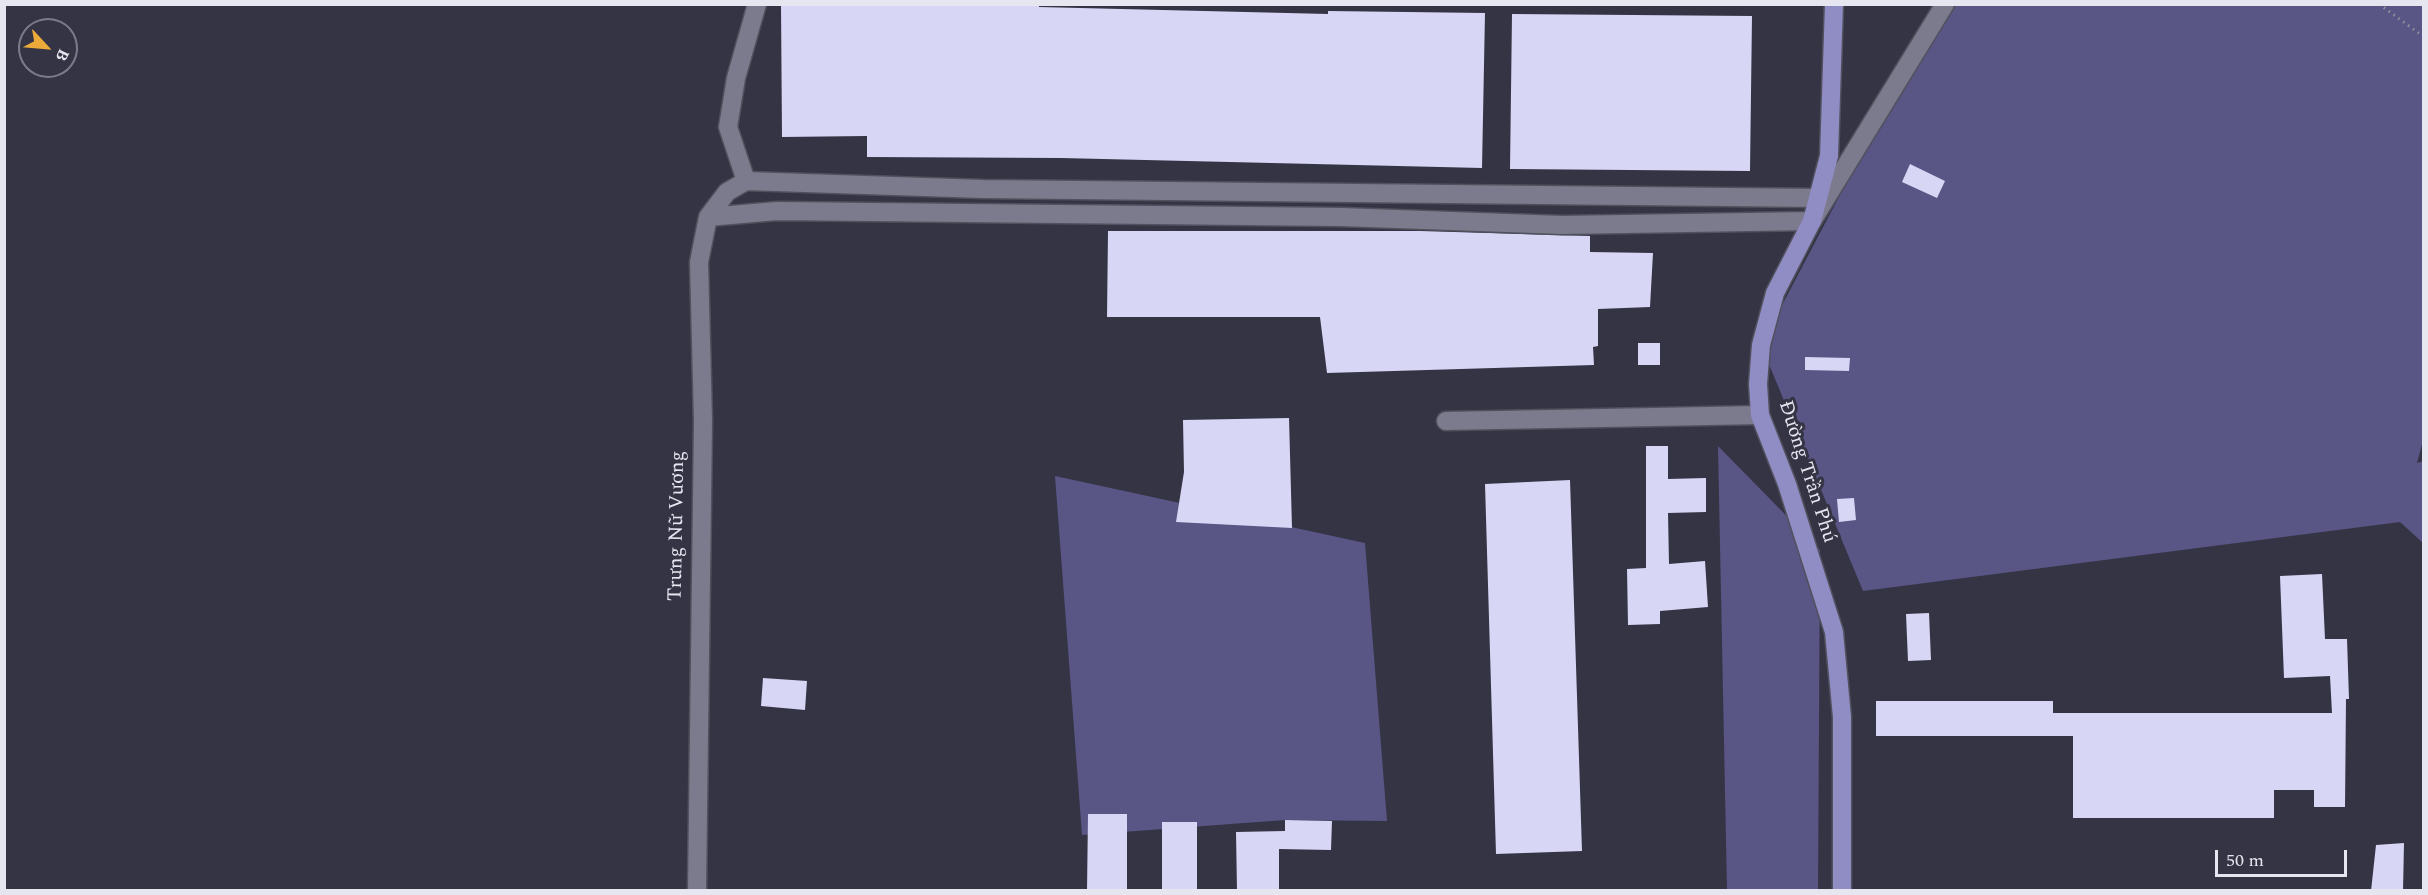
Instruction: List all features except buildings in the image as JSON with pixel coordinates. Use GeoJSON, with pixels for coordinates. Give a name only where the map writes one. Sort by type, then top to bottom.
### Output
{"type":"FeatureCollection","features":[{"type":"Feature","properties":{"kind":"main road","name":"Đường Trần Phú"},"geometry":{"type":"LineString","coordinates":[[1834,4],[1829,156],[1812,221],[1775,293],[1764,334],[1758,384],[1761,415],[1834,632],[1842,717],[1842,891]]}},
{"type":"Feature","properties":{"kind":"street"},"geometry":{"type":"LineString","coordinates":[[757,4],[736,78],[728,127],[746,181],[983,189],[1819,198]]}},
{"type":"Feature","properties":{"kind":"street"},"geometry":{"type":"LineString","coordinates":[[708,217],[789,211],[1341,217],[1562,225],[1812,221],[1945,4]]}},
{"type":"Feature","properties":{"kind":"street","name":"Trưng Nữ Vương"},"geometry":{"type":"LineString","coordinates":[[697,891],[703,421],[699,262],[708,217],[727,192],[746,181]]}},
{"type":"Feature","properties":{"kind":"street"},"geometry":{"type":"LineString","coordinates":[[1446,421],[1761,415]]}},
{"type":"Feature","properties":{"kind":"path"},"geometry":{"type":"LineString","coordinates":[[2379,4],[2424,37]]}},
{"type":"Feature","properties":{"kind":"shaded area"},"geometry":{"type":"Polygon","coordinates":[[[1940,5],[2423,5],[2424,437],[2417,463],[2423,461],[2423,543],[2400,522],[1863,591],[1761,345],[1940,5]]]}},
{"type":"Feature","properties":{"kind":"shaded area"},"geometry":{"type":"Polygon","coordinates":[[[1718,446],[1820,550],[1818,890],[1727,890],[1718,446]]]}},
{"type":"Feature","properties":{"kind":"shaded area"},"geometry":{"type":"Polygon","coordinates":[[[1055,476],[1365,543],[1387,821],[1285,820],[1082,835],[1055,476]]]}}]}
